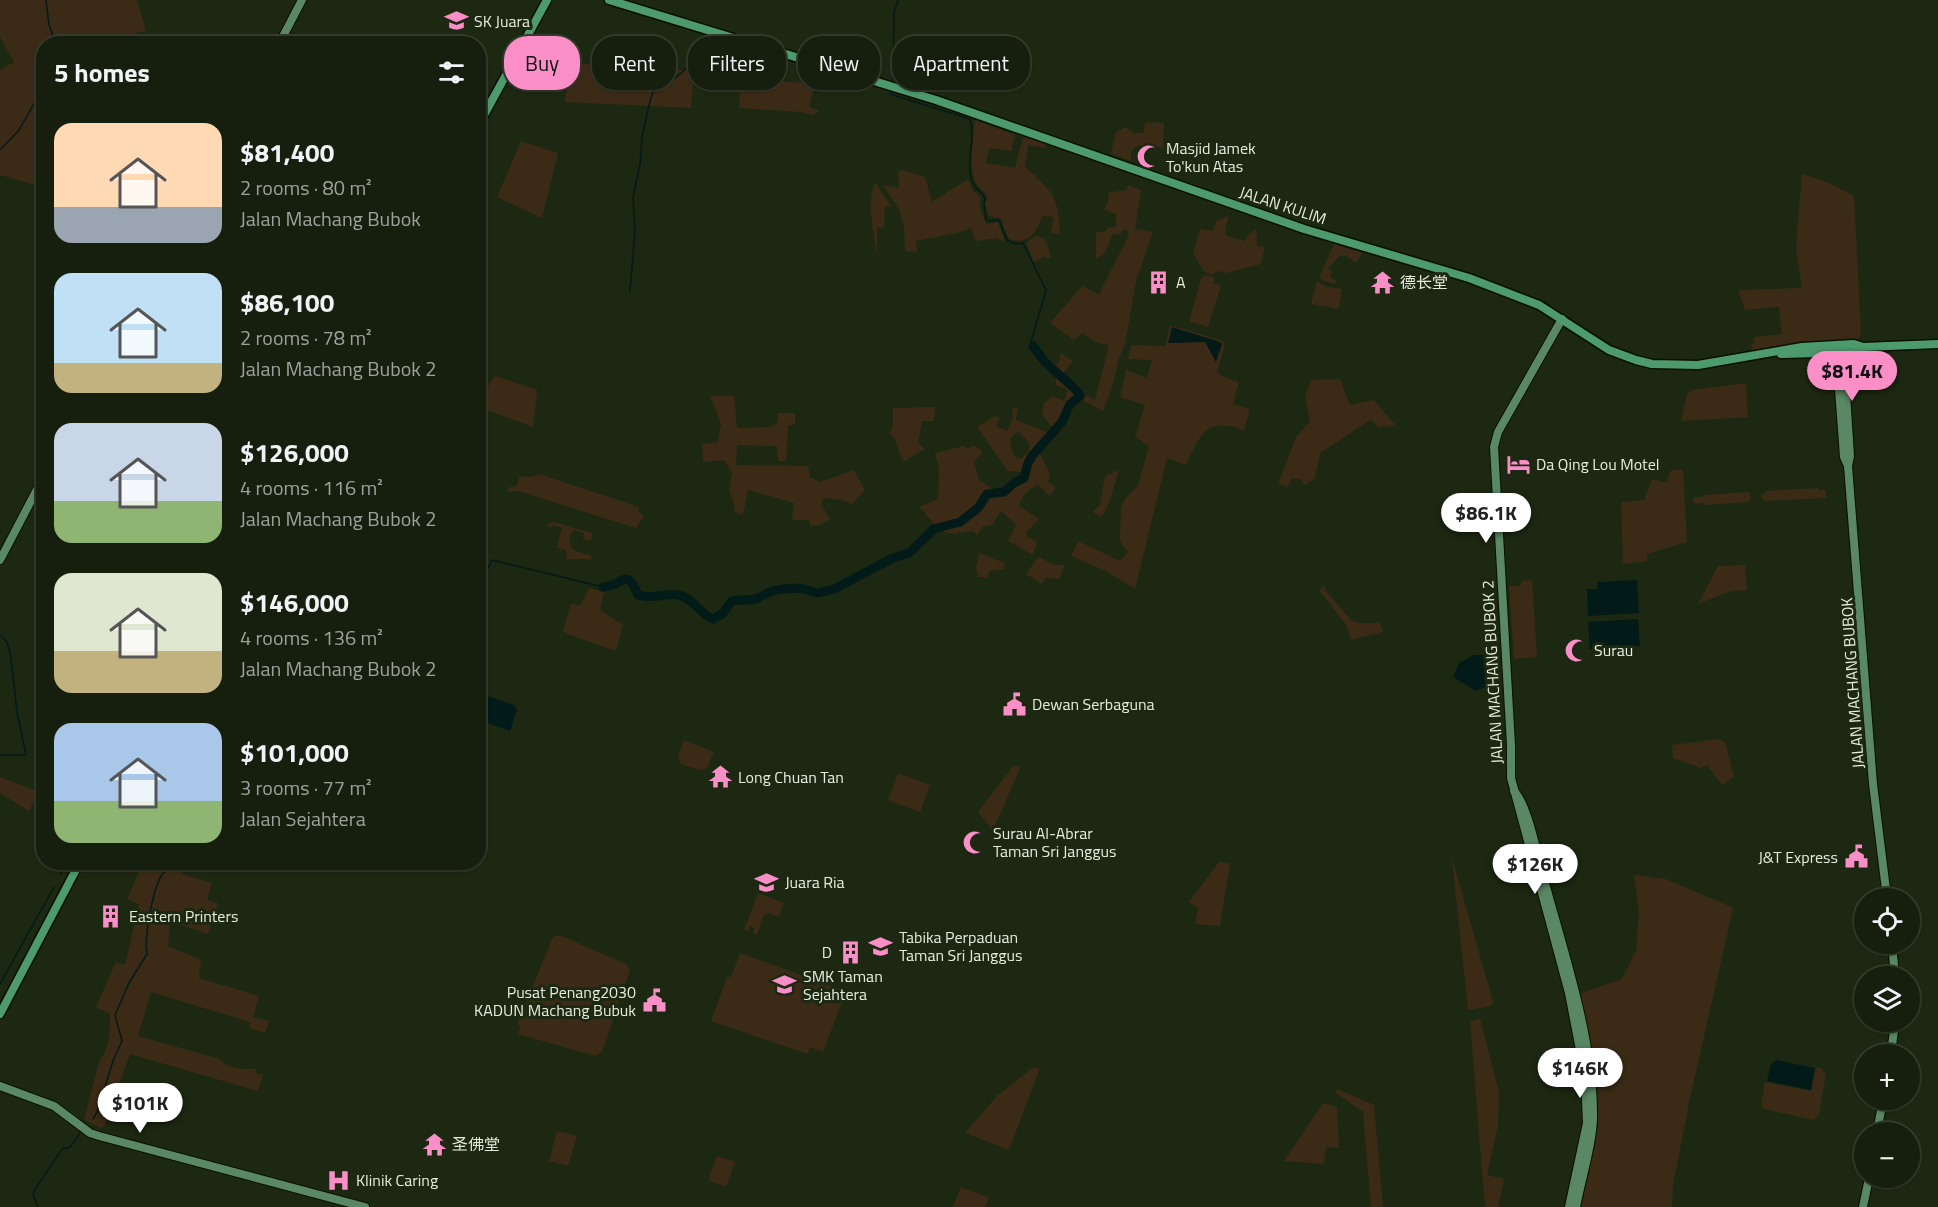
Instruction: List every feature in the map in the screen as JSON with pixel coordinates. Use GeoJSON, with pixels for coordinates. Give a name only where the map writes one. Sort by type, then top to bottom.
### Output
{"type":"FeatureCollection","features":[{"type":"Feature","properties":{"kind":"main road","name":"JALAN KULIM"},"geometry":{"type":"LineString","coordinates":[[609,0],[936,100],[1304,229],[1469,278],[1532,302],[1609,350],[1636,360],[1652,364],[1698,365],[1802,347],[1839,349]]}},
{"type":"Feature","properties":{"kind":"main road"},"geometry":{"type":"LineString","coordinates":[[486,112],[547,1]]}},
{"type":"Feature","properties":{"kind":"main road","name":"JALAN KULIM"},"geometry":{"type":"LineString","coordinates":[[1772,352],[1790,355],[1819,354],[1854,344],[1859,350],[1938,344]]}},
{"type":"Feature","properties":{"kind":"main road"},"geometry":{"type":"LineString","coordinates":[[1819,354],[1841,370],[1859,350]]}},
{"type":"Feature","properties":{"kind":"main road"},"geometry":{"type":"LineString","coordinates":[[0,1014],[76,870]]}},
{"type":"Feature","properties":{"kind":"street"},"geometry":{"type":"LineString","coordinates":[[283,36],[302,0]]}},
{"type":"Feature","properties":{"kind":"street","name":"JALAN MACHANG BUBOK 2"},"geometry":{"type":"LineString","coordinates":[[1562,319],[1498,432],[1494,447],[1511,745],[1510,768],[1569,993],[1586,1076],[1587,1124],[1569,1207]]}},
{"type":"Feature","properties":{"kind":"street","name":"JALAN MACHANG BUBOK"},"geometry":{"type":"LineString","coordinates":[[1839,349],[1844,457],[1848,466],[1873,784],[1886,888]]}},
{"type":"Feature","properties":{"kind":"street"},"geometry":{"type":"LineString","coordinates":[[0,560],[36,491]]}},
{"type":"Feature","properties":{"kind":"street","name":"JALAN MACHANG BUBOK 2"},"geometry":{"type":"LineString","coordinates":[[1514,790],[1521,798],[1538,857],[1574,991],[1592,1076],[1593,1124],[1576,1207]]}},
{"type":"Feature","properties":{"kind":"street"},"geometry":{"type":"LineString","coordinates":[[0,1086],[48,1103],[88,1132],[99,1136],[365,1207]]}},
{"type":"Feature","properties":{"kind":"street"},"geometry":{"type":"LineString","coordinates":[[1863,1207],[1867,1188]]}},
{"type":"Feature","properties":{"kind":"shaded area"},"geometry":{"type":"Polygon","coordinates":[[[0,0],[137,0],[146,31],[136,33],[138,36],[36,36],[36,185],[0,175],[0,70],[14,62],[0,37],[0,0]]]}},
{"type":"Feature","properties":{"kind":"shaded area"},"geometry":{"type":"Polygon","coordinates":[[[580,64],[592,64],[592,90],[676,90],[676,70],[688,71],[688,90],[692,90],[691,108],[565,102],[566,90],[580,90],[580,64]]]}},
{"type":"Feature","properties":{"kind":"shaded area"},"geometry":{"type":"Polygon","coordinates":[[[786,82],[798,82],[798,90],[813,90],[809,107],[819,111],[813,115],[739,108],[740,90],[786,90],[786,82]]]}},
{"type":"Feature","properties":{"kind":"shaded area"},"geometry":{"type":"Polygon","coordinates":[[[975,120],[1015,135],[1011,151],[989,148],[986,163],[1015,168],[1023,137],[1046,143],[1044,148],[1028,145],[1025,167],[1042,182],[1056,202],[1060,233],[1051,233],[1053,218],[1047,215],[1042,217],[1030,237],[1015,241],[1009,239],[1002,219],[989,216],[985,204],[987,197],[978,186],[973,172],[975,120]]]}},
{"type":"Feature","properties":{"kind":"shaded area"},"geometry":{"type":"Polygon","coordinates":[[[1145,122],[1164,123],[1163,148],[1151,144],[1135,147],[1131,152],[1131,161],[1111,154],[1116,132],[1126,127],[1133,133],[1144,133],[1145,122]]]}},
{"type":"Feature","properties":{"kind":"shaded area"},"geometry":{"type":"Polygon","coordinates":[[[521,141],[558,153],[542,218],[497,197],[521,141]]]}},
{"type":"Feature","properties":{"kind":"shaded area"},"geometry":{"type":"Polygon","coordinates":[[[903,170],[925,177],[932,202],[968,179],[973,191],[980,197],[980,207],[985,222],[988,224],[998,222],[1005,242],[996,238],[976,241],[971,228],[916,241],[917,252],[905,251],[904,227],[899,209],[883,185],[899,188],[898,171],[903,170]]]}},
{"type":"Feature","properties":{"kind":"shaded area"},"geometry":{"type":"Polygon","coordinates":[[[1802,174],[1827,182],[1854,196],[1861,334],[1858,339],[1799,343],[1753,350],[1751,344],[1755,343],[1753,337],[1782,334],[1779,307],[1745,310],[1738,290],[1802,288],[1796,248],[1802,174]]]}},
{"type":"Feature","properties":{"kind":"shaded area"},"geometry":{"type":"Polygon","coordinates":[[[875,182],[891,206],[885,207],[884,228],[877,227],[877,254],[871,208],[875,182]]]}},
{"type":"Feature","properties":{"kind":"shaded area"},"geometry":{"type":"Polygon","coordinates":[[[1128,185],[1141,190],[1135,229],[1153,232],[1136,281],[1125,345],[1103,411],[1082,400],[1073,407],[1061,429],[1039,452],[1050,474],[1048,482],[1055,487],[1050,496],[1038,485],[1034,487],[1026,493],[1019,506],[1039,519],[1027,531],[1027,537],[1037,541],[1033,555],[1008,541],[1016,525],[1001,511],[992,525],[982,527],[977,536],[974,531],[953,533],[941,529],[919,507],[938,499],[939,469],[935,453],[964,446],[968,449],[974,445],[983,452],[974,462],[979,480],[997,492],[1020,479],[1024,472],[1008,471],[977,427],[995,416],[1000,418],[996,426],[1007,431],[1013,418],[1012,408],[1018,408],[1016,420],[1047,432],[1052,427],[1042,415],[1044,403],[1053,396],[1064,401],[1068,390],[1056,385],[1056,374],[1043,367],[1039,354],[1056,365],[1060,360],[1060,353],[1073,361],[1062,375],[1080,393],[1095,400],[1109,345],[1095,342],[1082,333],[1074,340],[1050,323],[1082,286],[1099,294],[1129,235],[1127,230],[1122,231],[1119,235],[1113,234],[1104,254],[1096,259],[1096,232],[1116,227],[1116,214],[1104,210],[1109,200],[1108,193],[1126,190],[1128,185]],[[1018,431],[1010,439],[1012,452],[1018,459],[1029,451],[1030,444],[1018,431]]]}},
{"type":"Feature","properties":{"kind":"shaded area"},"geometry":{"type":"Polygon","coordinates":[[[1228,216],[1225,235],[1245,241],[1256,229],[1257,246],[1265,247],[1261,264],[1225,273],[1217,271],[1213,275],[1204,272],[1193,253],[1200,229],[1213,231],[1216,221],[1228,216]]]}},
{"type":"Feature","properties":{"kind":"shaded area"},"geometry":{"type":"Polygon","coordinates":[[[1035,236],[1044,238],[1050,258],[1047,259],[1045,256],[1034,262],[1026,243],[1035,236]]]}},
{"type":"Feature","properties":{"kind":"shaded area"},"geometry":{"type":"Polygon","coordinates":[[[1334,244],[1362,253],[1356,263],[1347,256],[1339,256],[1328,269],[1332,272],[1330,276],[1337,282],[1332,284],[1319,278],[1334,244]]]}},
{"type":"Feature","properties":{"kind":"shaded area"},"geometry":{"type":"Polygon","coordinates":[[[1205,275],[1215,277],[1213,283],[1221,286],[1208,327],[1189,321],[1201,279],[1205,275]]]}},
{"type":"Feature","properties":{"kind":"shaded area"},"geometry":{"type":"Polygon","coordinates":[[[1317,281],[1327,287],[1342,289],[1339,309],[1311,304],[1317,281]]]}},
{"type":"Feature","properties":{"kind":"shaded area"},"geometry":{"type":"Polygon","coordinates":[[[1170,325],[1223,341],[1225,344],[1217,372],[1239,382],[1233,404],[1250,409],[1244,430],[1221,426],[1206,431],[1186,465],[1167,458],[1135,589],[1106,571],[1071,556],[1078,541],[1120,561],[1128,552],[1120,541],[1121,507],[1125,499],[1138,486],[1149,446],[1135,437],[1145,405],[1120,397],[1126,370],[1147,378],[1152,360],[1128,359],[1131,345],[1165,346],[1170,325]]]}},
{"type":"Feature","properties":{"kind":"shaded area"},"geometry":{"type":"Polygon","coordinates":[[[495,376],[537,390],[533,427],[486,410],[486,390],[495,376]]]}},
{"type":"Feature","properties":{"kind":"shaded area"},"geometry":{"type":"Polygon","coordinates":[[[1340,379],[1350,405],[1374,400],[1396,426],[1379,427],[1370,420],[1320,453],[1315,478],[1305,485],[1302,480],[1292,478],[1288,487],[1278,484],[1296,437],[1310,421],[1305,397],[1311,380],[1340,379]]]}},
{"type":"Feature","properties":{"kind":"shaded area"},"geometry":{"type":"Polygon","coordinates":[[[1746,383],[1748,417],[1681,421],[1687,394],[1692,390],[1746,383]]]}},
{"type":"Feature","properties":{"kind":"shaded area"},"geometry":{"type":"Polygon","coordinates":[[[710,396],[734,396],[737,428],[770,427],[778,422],[778,413],[795,413],[795,424],[788,426],[786,461],[778,461],[777,446],[737,445],[736,465],[808,466],[810,477],[820,482],[854,470],[865,490],[851,505],[846,501],[823,498],[821,505],[831,519],[820,525],[810,526],[809,520],[792,520],[794,503],[748,490],[743,515],[735,512],[729,491],[732,473],[724,460],[703,462],[702,444],[718,442],[721,424],[710,396]]]}},
{"type":"Feature","properties":{"kind":"shaded area"},"geometry":{"type":"Polygon","coordinates":[[[935,407],[934,421],[922,421],[918,443],[925,449],[903,462],[895,439],[890,434],[893,424],[893,408],[935,407]]]}},
{"type":"Feature","properties":{"kind":"shaded area"},"geometry":{"type":"Polygon","coordinates":[[[1683,469],[1687,542],[1647,554],[1647,561],[1623,564],[1621,502],[1644,500],[1652,479],[1667,483],[1670,471],[1683,469]]]}},
{"type":"Feature","properties":{"kind":"shaded area"},"geometry":{"type":"Polygon","coordinates":[[[1119,470],[1108,506],[1101,517],[1093,512],[1100,505],[1105,476],[1119,470]]]}},
{"type":"Feature","properties":{"kind":"shaded area"},"geometry":{"type":"Polygon","coordinates":[[[539,474],[639,507],[638,512],[644,516],[636,528],[518,491],[507,492],[509,487],[516,487],[520,476],[532,477],[539,474]]]}},
{"type":"Feature","properties":{"kind":"shaded area"},"geometry":{"type":"Polygon","coordinates":[[[1817,488],[1826,490],[1826,498],[1766,501],[1760,497],[1766,491],[1817,488]]]}},
{"type":"Feature","properties":{"kind":"shaded area"},"geometry":{"type":"Polygon","coordinates":[[[1748,492],[1751,497],[1749,502],[1694,504],[1693,497],[1748,492]]]}},
{"type":"Feature","properties":{"kind":"shaded area"},"geometry":{"type":"Polygon","coordinates":[[[554,522],[592,533],[591,541],[583,539],[584,533],[573,530],[569,541],[573,550],[592,556],[591,559],[566,559],[565,550],[557,548],[562,528],[547,526],[554,522]]]}},
{"type":"Feature","properties":{"kind":"shaded area"},"geometry":{"type":"Polygon","coordinates":[[[979,553],[1005,563],[1004,569],[989,571],[988,577],[978,577],[976,568],[979,553]]]}},
{"type":"Feature","properties":{"kind":"shaded area"},"geometry":{"type":"Polygon","coordinates":[[[1038,557],[1055,565],[1065,565],[1059,579],[1045,578],[1042,584],[1026,574],[1038,557]]]}},
{"type":"Feature","properties":{"kind":"shaded area"},"geometry":{"type":"Polygon","coordinates":[[[1745,565],[1747,590],[1731,591],[1698,604],[1718,566],[1745,565]]]}},
{"type":"Feature","properties":{"kind":"shaded area"},"geometry":{"type":"Polygon","coordinates":[[[1532,580],[1537,657],[1514,659],[1509,586],[1519,586],[1522,581],[1532,580]]]}},
{"type":"Feature","properties":{"kind":"shaded area"},"geometry":{"type":"Polygon","coordinates":[[[1325,585],[1325,590],[1352,621],[1380,623],[1383,632],[1351,640],[1347,626],[1319,590],[1325,585]]]}},
{"type":"Feature","properties":{"kind":"shaded area"},"geometry":{"type":"Polygon","coordinates":[[[589,588],[604,592],[600,610],[623,625],[616,651],[563,631],[571,604],[581,605],[589,588]]]}},
{"type":"Feature","properties":{"kind":"shaded area"},"geometry":{"type":"Polygon","coordinates":[[[1717,739],[1725,742],[1734,777],[1722,785],[1707,765],[1701,768],[1673,758],[1672,745],[1717,739]]]}},
{"type":"Feature","properties":{"kind":"shaded area"},"geometry":{"type":"Polygon","coordinates":[[[684,740],[714,752],[707,768],[699,770],[680,764],[678,756],[684,740]]]}},
{"type":"Feature","properties":{"kind":"shaded area"},"geometry":{"type":"Polygon","coordinates":[[[1014,765],[1020,768],[992,829],[978,812],[1014,765]]]}},
{"type":"Feature","properties":{"kind":"shaded area"},"geometry":{"type":"Polygon","coordinates":[[[898,773],[930,785],[920,812],[888,800],[898,773]]]}},
{"type":"Feature","properties":{"kind":"shaded area"},"geometry":{"type":"Polygon","coordinates":[[[0,777],[36,791],[36,798],[29,811],[0,793],[0,777]]]}},
{"type":"Feature","properties":{"kind":"shaded area"},"geometry":{"type":"Polygon","coordinates":[[[1452,858],[1493,1002],[1491,1006],[1468,1010],[1452,858]]]}},
{"type":"Feature","properties":{"kind":"shaded area"},"geometry":{"type":"Polygon","coordinates":[[[1219,862],[1230,864],[1220,926],[1195,924],[1198,908],[1189,902],[1219,862]]]}},
{"type":"Feature","properties":{"kind":"shaded area"},"geometry":{"type":"Polygon","coordinates":[[[140,870],[179,870],[185,875],[212,883],[207,900],[218,903],[208,934],[170,921],[168,946],[201,960],[199,978],[259,996],[253,1017],[269,1021],[265,1033],[249,1028],[250,1022],[151,992],[138,1036],[220,1059],[231,1067],[256,1069],[255,1073],[263,1075],[258,1091],[130,1054],[105,1125],[101,1128],[84,1120],[109,1033],[110,1014],[96,1007],[116,962],[125,965],[139,904],[127,899],[140,870]]]}},
{"type":"Feature","properties":{"kind":"shaded area"},"geometry":{"type":"Polygon","coordinates":[[[1634,875],[1666,879],[1733,908],[1689,1103],[1673,1185],[1672,1207],[1581,1207],[1598,1126],[1596,1080],[1579,994],[1622,979],[1636,951],[1639,913],[1634,875]]]}},
{"type":"Feature","properties":{"kind":"shaded area"},"geometry":{"type":"Polygon","coordinates":[[[758,893],[784,903],[779,917],[768,913],[764,915],[757,935],[753,933],[755,928],[750,926],[748,931],[744,930],[758,893]]]}},
{"type":"Feature","properties":{"kind":"shaded area"},"geometry":{"type":"Polygon","coordinates":[[[559,935],[626,964],[630,970],[602,1052],[595,1056],[518,1034],[521,1026],[517,1024],[553,937],[559,935]]]}},
{"type":"Feature","properties":{"kind":"shaded area"},"geometry":{"type":"Polygon","coordinates":[[[740,953],[846,991],[823,1052],[810,1047],[807,1054],[711,1021],[727,977],[731,977],[740,953]]]}},
{"type":"Feature","properties":{"kind":"shaded area"},"geometry":{"type":"Polygon","coordinates":[[[1480,1019],[1499,1092],[1498,1125],[1487,1175],[1504,1179],[1498,1207],[1485,1207],[1470,1021],[1480,1019]]]}},
{"type":"Feature","properties":{"kind":"shaded area"},"geometry":{"type":"Polygon","coordinates":[[[1816,1067],[1822,1069],[1826,1074],[1819,1115],[1814,1120],[1764,1109],[1761,1105],[1765,1082],[1811,1091],[1816,1067]]]}},
{"type":"Feature","properties":{"kind":"shaded area"},"geometry":{"type":"Polygon","coordinates":[[[1032,1068],[1040,1068],[1009,1150],[965,1133],[997,1096],[1032,1068]]]}},
{"type":"Feature","properties":{"kind":"shaded area"},"geometry":{"type":"Polygon","coordinates":[[[1337,1089],[1374,1105],[1383,1207],[1371,1207],[1363,1112],[1336,1093],[1337,1089]]]}},
{"type":"Feature","properties":{"kind":"shaded area"},"geometry":{"type":"Polygon","coordinates":[[[1323,1103],[1337,1107],[1339,1148],[1326,1147],[1324,1164],[1284,1161],[1323,1103]]]}},
{"type":"Feature","properties":{"kind":"shaded area"},"geometry":{"type":"Polygon","coordinates":[[[557,1131],[577,1136],[568,1166],[549,1161],[557,1131]]]}},
{"type":"Feature","properties":{"kind":"shaded area"},"geometry":{"type":"Polygon","coordinates":[[[717,1156],[735,1162],[726,1187],[708,1180],[717,1156]]]}},
{"type":"Feature","properties":{"kind":"shaded area"},"geometry":{"type":"Polygon","coordinates":[[[961,1187],[989,1198],[985,1207],[953,1207],[961,1187]]]}},
{"type":"Feature","properties":{"kind":"water"},"geometry":{"type":"Polygon","coordinates":[[[1172,327],[1220,342],[1222,344],[1216,362],[1205,342],[1168,343],[1172,327]]]}},
{"type":"Feature","properties":{"kind":"water"},"geometry":{"type":"Polygon","coordinates":[[[1637,580],[1639,613],[1588,616],[1587,589],[1597,589],[1597,582],[1637,580]]]}},
{"type":"Feature","properties":{"kind":"water"},"geometry":{"type":"Polygon","coordinates":[[[1638,619],[1640,646],[1590,649],[1588,622],[1638,619]]]}},
{"type":"Feature","properties":{"kind":"water"},"geometry":{"type":"Polygon","coordinates":[[[1474,655],[1491,655],[1498,658],[1500,680],[1476,691],[1453,677],[1459,663],[1474,655]]]}},
{"type":"Feature","properties":{"kind":"water"},"geometry":{"type":"Polygon","coordinates":[[[486,695],[514,705],[517,710],[510,731],[486,722],[486,695]]]}},
{"type":"Feature","properties":{"kind":"water"},"geometry":{"type":"Polygon","coordinates":[[[1776,1060],[1815,1068],[1811,1090],[1767,1081],[1771,1064],[1776,1060]]]}},
{"type":"Feature","properties":{"kind":"waterway"},"geometry":{"type":"LineString","coordinates":[[46,0],[49,25],[53,36]]}},
{"type":"Feature","properties":{"kind":"waterway"},"geometry":{"type":"LineString","coordinates":[[894,36],[894,12],[898,0]]}},
{"type":"Feature","properties":{"kind":"waterway"},"geometry":{"type":"LineString","coordinates":[[630,291],[635,231],[633,197],[649,105],[653,92],[694,62],[705,35]]}},
{"type":"Feature","properties":{"kind":"waterway"},"geometry":{"type":"LineString","coordinates":[[890,94],[970,119],[972,126],[971,175],[974,185],[985,198],[986,219],[999,220],[1007,240],[1016,244],[1023,243],[1046,290],[1031,342]]}},
{"type":"Feature","properties":{"kind":"waterway"},"geometry":{"type":"LineString","coordinates":[[0,150],[19,130],[36,100]]}},
{"type":"Feature","properties":{"kind":"waterway"},"geometry":{"type":"LineString","coordinates":[[937,528],[960,522],[978,508],[987,494],[1004,492],[1024,478],[1032,456],[1062,422],[1070,404],[1080,396],[1044,361],[1033,346]]}},
{"type":"Feature","properties":{"kind":"waterway"},"geometry":{"type":"LineString","coordinates":[[603,587],[627,579],[634,586],[638,595],[682,596],[713,619],[722,614],[732,601],[756,599],[772,591],[800,588],[818,593],[834,589],[893,558],[909,553],[934,529]]}},
{"type":"Feature","properties":{"kind":"waterway"},"geometry":{"type":"LineString","coordinates":[[486,572],[492,560],[603,587]]}},
{"type":"Feature","properties":{"kind":"waterway"},"geometry":{"type":"LineString","coordinates":[[0,635],[7,642],[11,657],[17,712],[26,755],[0,755]]}},
{"type":"Feature","properties":{"kind":"waterway"},"geometry":{"type":"LineString","coordinates":[[60,875],[63,870]]}},
{"type":"Feature","properties":{"kind":"waterway"},"geometry":{"type":"LineString","coordinates":[[93,1119],[122,1041],[115,1015],[129,983],[147,954],[149,916],[160,878],[166,870]]}},
{"type":"Feature","properties":{"kind":"waterway"},"geometry":{"type":"LineString","coordinates":[[0,984],[54,887]]}},
{"type":"Feature","properties":{"kind":"waterway"},"geometry":{"type":"LineString","coordinates":[[38,1207],[33,1195],[35,1189],[62,1149],[70,1147],[80,1133]]}},
{"type":"Feature","properties":{"kind":"place","name":"SK Juara"},"geometry":{"type":"Point","coordinates":[456,21]}},
{"type":"Feature","properties":{"kind":"place","name":"Masjid Jamek To'kun Atas"},"geometry":{"type":"Point","coordinates":[1148,157]}},
{"type":"Feature","properties":{"kind":"place","name":"A"},"geometry":{"type":"Point","coordinates":[1158,282]}},
{"type":"Feature","properties":{"kind":"place","name":"德长堂"},"geometry":{"type":"Point","coordinates":[1382,282]}},
{"type":"Feature","properties":{"kind":"place","name":"Da Qing Lou Motel"},"geometry":{"type":"Point","coordinates":[1518,464]}},
{"type":"Feature","properties":{"kind":"place","name":"Surau"},"geometry":{"type":"Point","coordinates":[1576,650]}},
{"type":"Feature","properties":{"kind":"place","name":"Dewan Serbaguna"},"geometry":{"type":"Point","coordinates":[1014,704]}},
{"type":"Feature","properties":{"kind":"place","name":"Long Chuan Tan"},"geometry":{"type":"Point","coordinates":[720,777]}},
{"type":"Feature","properties":{"kind":"place","name":"Surau Al-Abrar Taman Sri Janggus"},"geometry":{"type":"Point","coordinates":[975,842]}},
{"type":"Feature","properties":{"kind":"place","name":"J&T Express"},"geometry":{"type":"Point","coordinates":[1856,857]}},
{"type":"Feature","properties":{"kind":"place","name":"Juara Ria"},"geometry":{"type":"Point","coordinates":[767,882]}},
{"type":"Feature","properties":{"kind":"place","name":"Eastern Printers"},"geometry":{"type":"Point","coordinates":[111,916]}},
{"type":"Feature","properties":{"kind":"place","name":"Tabika Perpaduan Taman Sri Janggus"},"geometry":{"type":"Point","coordinates":[881,946]}},
{"type":"Feature","properties":{"kind":"place","name":"D"},"geometry":{"type":"Point","coordinates":[850,952]}},
{"type":"Feature","properties":{"kind":"place","name":"SMK Taman Sejahtera"},"geometry":{"type":"Point","coordinates":[785,985]}},
{"type":"Feature","properties":{"kind":"place","name":"Pusat Penang2030 KADUN Machang Bubuk"},"geometry":{"type":"Point","coordinates":[654,1001]}},
{"type":"Feature","properties":{"kind":"place","name":"圣佛堂"},"geometry":{"type":"Point","coordinates":[434,1144]}},
{"type":"Feature","properties":{"kind":"place","name":"Klinik Caring"},"geometry":{"type":"Point","coordinates":[338,1180]}}]}
